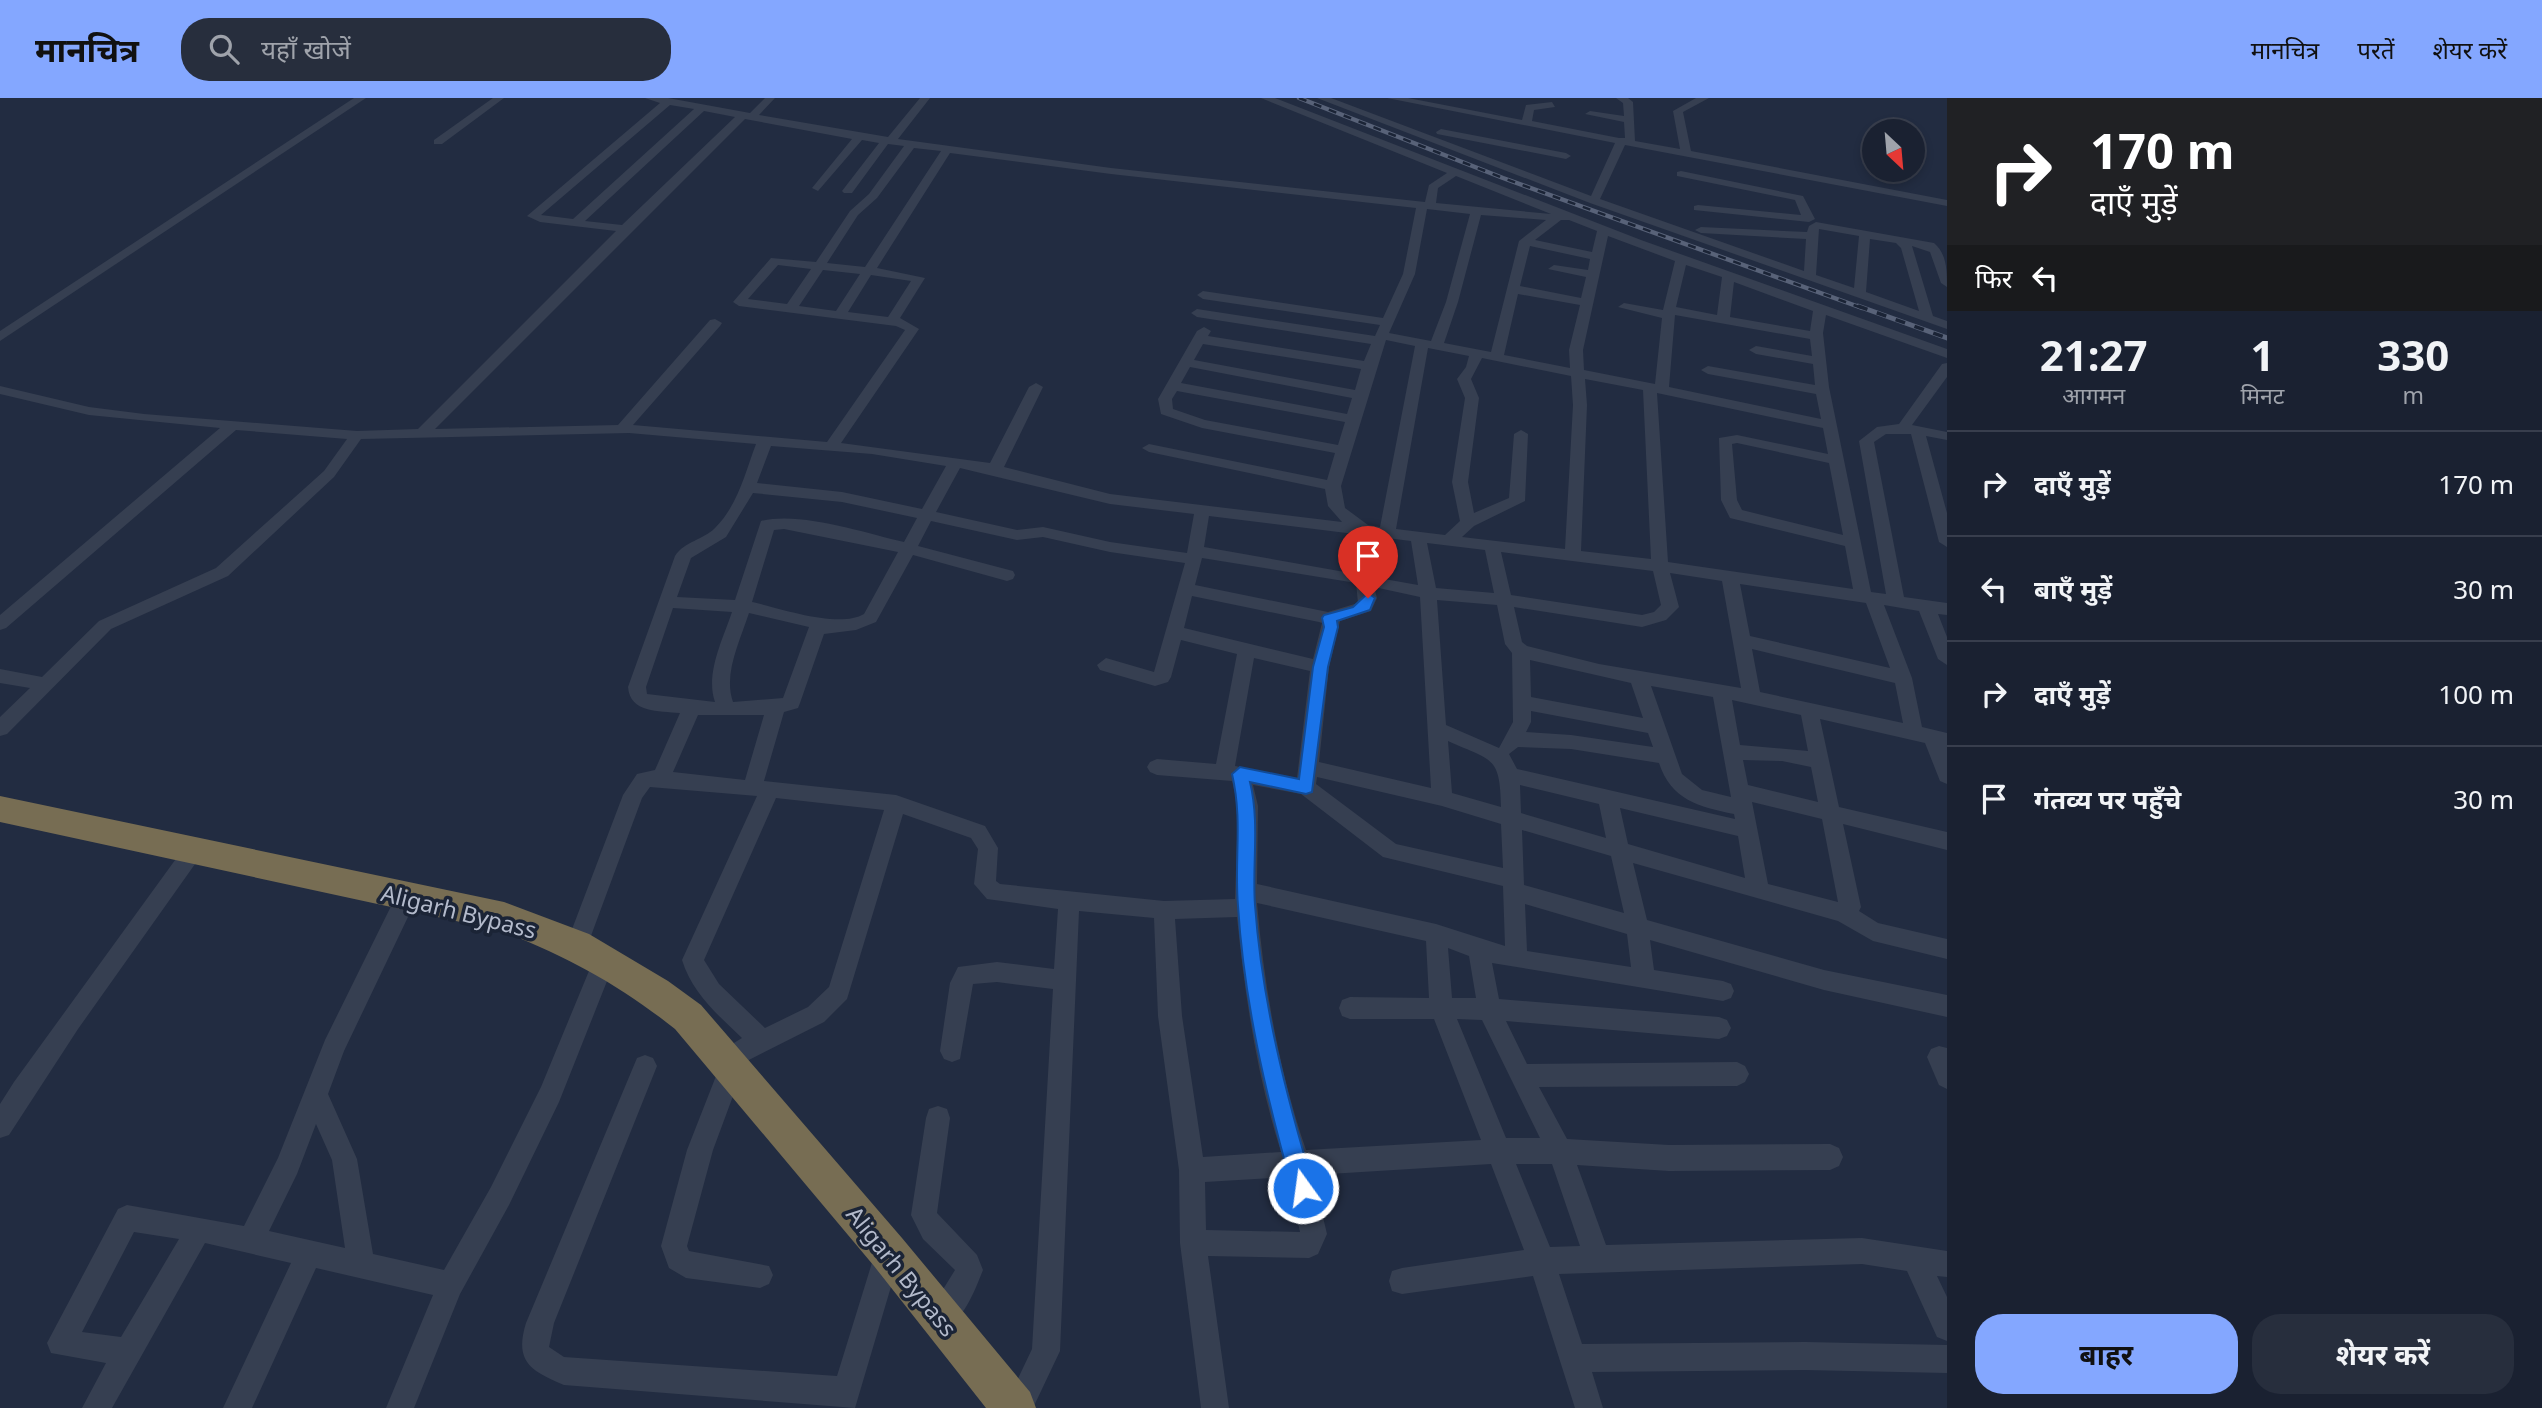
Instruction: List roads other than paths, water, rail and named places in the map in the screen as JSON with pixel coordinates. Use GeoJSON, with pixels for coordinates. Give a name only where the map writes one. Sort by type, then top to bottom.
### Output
{"type":"FeatureCollection","features":[{"type":"Feature","properties":{"kind":"highway","name":"Aligarh Bypass"},"geometry":{"type":"LineString","coordinates":[[0,809],[504,917],[591,953],[656,992],[740,1053],[888,1252],[954,1297],[1016,1408]]}},
{"type":"Feature","properties":{"kind":"street"},"geometry":{"type":"LineString","coordinates":[[0,337],[362,98]]}},
{"type":"Feature","properties":{"kind":"street"},"geometry":{"type":"LineString","coordinates":[[438,142],[499,98]]}},
{"type":"Feature","properties":{"kind":"street"},"geometry":{"type":"LineString","coordinates":[[650,98],[859,137],[1111,171],[1562,218]]}},
{"type":"Feature","properties":{"kind":"street"},"geometry":{"type":"LineString","coordinates":[[422,435],[625,229],[770,98]]}},
{"type":"Feature","properties":{"kind":"street"},"geometry":{"type":"LineString","coordinates":[[848,191],[925,98]]}},
{"type":"Feature","properties":{"kind":"street"},"geometry":{"type":"LineString","coordinates":[[1266,98],[1562,218],[1603,230],[1947,354]]}},
{"type":"Feature","properties":{"kind":"street"},"geometry":{"type":"LineString","coordinates":[[1322,98],[1407,115],[1452,110],[1947,203]]}},
{"type":"Feature","properties":{"kind":"street"},"geometry":{"type":"LineString","coordinates":[[1392,98],[1407,115],[1437,136],[1472,155],[1510,170],[1560,171]]}},
{"type":"Feature","properties":{"kind":"street"},"geometry":{"type":"LineString","coordinates":[[1466,113],[1469,98]]}},
{"type":"Feature","properties":{"kind":"street"},"geometry":{"type":"LineString","coordinates":[[1594,201],[1626,141],[1628,102],[1621,98]]}},
{"type":"Feature","properties":{"kind":"street"},"geometry":{"type":"LineString","coordinates":[[1698,234],[1698,208],[1681,174],[1678,111],[1704,98]]}},
{"type":"Feature","properties":{"kind":"street"},"geometry":{"type":"LineString","coordinates":[[625,229],[533,216],[668,101]]}},
{"type":"Feature","properties":{"kind":"street"},"geometry":{"type":"LineString","coordinates":[[1526,124],[1529,107],[1552,105]]}},
{"type":"Feature","properties":{"kind":"street"},"geometry":{"type":"LineString","coordinates":[[576,223],[702,107]]}},
{"type":"Feature","properties":{"kind":"street"},"geometry":{"type":"LineString","coordinates":[[1437,136],[1452,110]]}},
{"type":"Feature","properties":{"kind":"street"},"geometry":{"type":"LineString","coordinates":[[1590,114],[1629,120]]}},
{"type":"Feature","properties":{"kind":"street"},"geometry":{"type":"LineString","coordinates":[[1472,155],[1494,118]]}},
{"type":"Feature","properties":{"kind":"street"},"geometry":{"type":"LineString","coordinates":[[1560,171],[1577,132]]}},
{"type":"Feature","properties":{"kind":"street"},"geometry":{"type":"LineString","coordinates":[[1437,136],[1482,139],[1522,147],[1560,171],[1594,201],[1698,234],[1859,296],[1926,314],[1947,325]]}},
{"type":"Feature","properties":{"kind":"street"},"geometry":{"type":"LineString","coordinates":[[818,188],[859,137]]}},
{"type":"Feature","properties":{"kind":"street"},"geometry":{"type":"LineString","coordinates":[[790,310],[859,207],[873,196],[912,143]]}},
{"type":"Feature","properties":{"kind":"street"},"geometry":{"type":"LineString","coordinates":[[1510,170],[1522,147]]}},
{"type":"Feature","properties":{"kind":"street"},"geometry":{"type":"LineString","coordinates":[[839,316],[871,272],[872,266],[948,148]]}},
{"type":"Feature","properties":{"kind":"street"},"geometry":{"type":"LineString","coordinates":[[601,156],[615,158]]}},
{"type":"Feature","properties":{"kind":"street"},"geometry":{"type":"LineString","coordinates":[[628,160],[641,162]]}},
{"type":"Feature","properties":{"kind":"street"},"geometry":{"type":"LineString","coordinates":[[1365,530],[1336,509],[1332,498],[1333,486],[1369,366],[1409,274],[1426,205],[1433,187],[1454,173]]}},
{"type":"Feature","properties":{"kind":"street"},"geometry":{"type":"LineString","coordinates":[[1681,174],[1800,198],[1809,219],[1698,208]]}},
{"type":"Feature","properties":{"kind":"street"},"geometry":{"type":"LineString","coordinates":[[1755,200],[1768,235]]}},
{"type":"Feature","properties":{"kind":"street"},"geometry":{"type":"LineString","coordinates":[[1387,533],[1429,344],[1452,302],[1476,211]]}},
{"type":"Feature","properties":{"kind":"street"},"geometry":{"type":"LineString","coordinates":[[1496,358],[1525,242],[1562,218]]}},
{"type":"Feature","properties":{"kind":"street"},"geometry":{"type":"LineString","coordinates":[[1810,279],[1816,225],[1933,248],[1947,283]]}},
{"type":"Feature","properties":{"kind":"street"},"geometry":{"type":"LineString","coordinates":[[1573,556],[1580,405],[1576,350],[1603,230]]}},
{"type":"Feature","properties":{"kind":"street"},"geometry":{"type":"LineString","coordinates":[[1698,234],[1813,236]]}},
{"type":"Feature","properties":{"kind":"street"},"geometry":{"type":"LineString","coordinates":[[1859,296],[1865,234]]}},
{"type":"Feature","properties":{"kind":"street"},"geometry":{"type":"LineString","coordinates":[[1900,241],[1907,247],[1926,314]]}},
{"type":"Feature","properties":{"kind":"street"},"geometry":{"type":"LineString","coordinates":[[1525,242],[1599,257]]}},
{"type":"Feature","properties":{"kind":"street"},"geometry":{"type":"LineString","coordinates":[[746,487],[828,495],[1017,535],[1043,532],[1081,542],[1194,555],[1363,579],[1428,593],[1504,600],[1642,621],[1660,616],[1670,607],[1660,566],[1656,387],[1681,259]]}},
{"type":"Feature","properties":{"kind":"street"},"geometry":{"type":"LineString","coordinates":[[831,446],[911,332],[911,327],[895,322],[790,310],[739,301],[771,262],[919,278],[894,317],[895,322]]}},
{"type":"Feature","properties":{"kind":"street"},"geometry":{"type":"LineString","coordinates":[[1555,269],[1595,275]]}},
{"type":"Feature","properties":{"kind":"street"},"geometry":{"type":"LineString","coordinates":[[1723,318],[1728,276]]}},
{"type":"Feature","properties":{"kind":"street"},"geometry":{"type":"LineString","coordinates":[[1514,289],[1587,303]]}},
{"type":"Feature","properties":{"kind":"street"},"geometry":{"type":"LineString","coordinates":[[1203,295],[1577,375],[1656,387],[1829,425]]}},
{"type":"Feature","properties":{"kind":"street"},"geometry":{"type":"LineString","coordinates":[[1624,307],[1723,318],[1816,336]]}},
{"type":"Feature","properties":{"kind":"street"},"geometry":{"type":"LineString","coordinates":[[1820,310],[1816,336],[1823,391],[1852,542],[1868,597],[1947,776]]}},
{"type":"Feature","properties":{"kind":"street"},"geometry":{"type":"LineString","coordinates":[[1198,313],[1382,333]]}},
{"type":"Feature","properties":{"kind":"street"},"geometry":{"type":"LineString","coordinates":[[1926,314],[1947,313]]}},
{"type":"Feature","properties":{"kind":"street"},"geometry":{"type":"LineString","coordinates":[[622,429],[715,323]]}},
{"type":"Feature","properties":{"kind":"street"},"geometry":{"type":"LineString","coordinates":[[1770,327],[1773,353]]}},
{"type":"Feature","properties":{"kind":"street"},"geometry":{"type":"LineString","coordinates":[[1342,450],[1179,418],[1164,408],[1171,386],[1202,335],[1369,366]]}},
{"type":"Feature","properties":{"kind":"street"},"geometry":{"type":"LineString","coordinates":[[1756,350],[1819,361]]}},
{"type":"Feature","properties":{"kind":"street"},"geometry":{"type":"LineString","coordinates":[[1468,522],[1460,482],[1472,398],[1464,379],[1473,367],[1476,354]]}},
{"type":"Feature","properties":{"kind":"street"},"geometry":{"type":"LineString","coordinates":[[1185,362],[1361,395]]}},
{"type":"Feature","properties":{"kind":"street"},"geometry":{"type":"LineString","coordinates":[[1910,429],[1941,389],[1947,367]]}},
{"type":"Feature","properties":{"kind":"street"},"geometry":{"type":"LineString","coordinates":[[1708,369],[1823,391]]}},
{"type":"Feature","properties":{"kind":"street"},"geometry":{"type":"LineString","coordinates":[[1171,386],[1352,419]]}},
{"type":"Feature","properties":{"kind":"street"},"geometry":{"type":"LineString","coordinates":[[995,469],[1036,387]]}},
{"type":"Feature","properties":{"kind":"street"},"geometry":{"type":"LineString","coordinates":[[0,390],[89,411],[232,426],[356,435],[622,429],[831,446],[956,462],[995,469],[1083,494],[1202,512],[1660,566],[1947,609]]}},
{"type":"Feature","properties":{"kind":"street"},"geometry":{"type":"LineString","coordinates":[[0,624],[232,426]]}},
{"type":"Feature","properties":{"kind":"street"},"geometry":{"type":"LineString","coordinates":[[1910,429],[1947,542]]}},
{"type":"Feature","properties":{"kind":"street"},"geometry":{"type":"LineString","coordinates":[[1896,601],[1866,450],[1870,437],[1910,429],[1947,436]]}},
{"type":"Feature","properties":{"kind":"street"},"geometry":{"type":"LineString","coordinates":[[1449,540],[1468,522],[1517,501],[1521,434]]}},
{"type":"Feature","properties":{"kind":"street"},"geometry":{"type":"LineString","coordinates":[[0,729],[105,625],[222,572],[329,474],[356,435]]}},
{"type":"Feature","properties":{"kind":"street"},"geometry":{"type":"LineString","coordinates":[[766,439],[730,520],[718,536],[686,552],[637,687],[638,698],[648,702],[693,706],[775,710],[791,703],[816,630],[830,625],[854,626],[870,618],[956,462]]}},
{"type":"Feature","properties":{"kind":"street"},"geometry":{"type":"LineString","coordinates":[[1836,460],[1737,439],[1724,441],[1729,500],[1736,514],[1852,542]]}},
{"type":"Feature","properties":{"kind":"street"},"geometry":{"type":"LineString","coordinates":[[1149,448],[1333,486]]}},
{"type":"Feature","properties":{"kind":"street"},"geometry":{"type":"LineString","coordinates":[[1107,665],[1159,679],[1163,674],[1186,589],[1202,512]]}},
{"type":"Feature","properties":{"kind":"street"},"geometry":{"type":"LineString","coordinates":[[726,708],[720,691],[721,675],[764,528],[771,523],[812,528],[1007,575]]}},
{"type":"Feature","properties":{"kind":"street"},"geometry":{"type":"LineString","coordinates":[[1418,536],[1428,593],[1442,798]]}},
{"type":"Feature","properties":{"kind":"street"},"geometry":{"type":"LineString","coordinates":[[1492,547],[1514,644],[1521,651],[1639,679],[1752,697],[1931,737]]}},
{"type":"Feature","properties":{"kind":"street"},"geometry":{"type":"LineString","coordinates":[[1730,577],[1744,641],[1752,697]]}},
{"type":"Feature","properties":{"kind":"street"},"geometry":{"type":"LineString","coordinates":[[1186,589],[1329,618],[1365,607],[1368,598],[1363,579]]}},
{"type":"Feature","properties":{"kind":"street"},"geometry":{"type":"LineString","coordinates":[[668,602],[740,606],[830,625]]}},
{"type":"Feature","properties":{"kind":"street"},"geometry":{"type":"LineString","coordinates":[[1926,606],[1947,659]]}},
{"type":"Feature","properties":{"kind":"street"},"geometry":{"type":"LineString","coordinates":[[1308,778],[1320,667],[1331,627],[1329,618]]}},
{"type":"Feature","properties":{"kind":"street"},"geometry":{"type":"LineString","coordinates":[[1174,632],[1320,667]]}},
{"type":"Feature","properties":{"kind":"street"},"geometry":{"type":"LineString","coordinates":[[1744,641],[1903,678]]}},
{"type":"Feature","properties":{"kind":"street"},"geometry":{"type":"LineString","coordinates":[[1193,1243],[1309,1245],[1314,1234],[1298,1164],[1279,1107],[1256,998],[1246,897],[1248,806],[1232,773],[1247,650]]}},
{"type":"Feature","properties":{"kind":"street"},"geometry":{"type":"LineString","coordinates":[[1516,959],[1515,885],[1506,766],[1522,722],[1521,651]]}},
{"type":"Feature","properties":{"kind":"street"},"geometry":{"type":"LineString","coordinates":[[0,676],[46,684]]}},
{"type":"Feature","properties":{"kind":"street"},"geometry":{"type":"LineString","coordinates":[[1639,679],[1680,789],[1697,798],[1741,800],[1829,812],[1947,841]]}},
{"type":"Feature","properties":{"kind":"street"},"geometry":{"type":"LineString","coordinates":[[1721,692],[1758,888]]}},
{"type":"Feature","properties":{"kind":"street"},"geometry":{"type":"LineString","coordinates":[[1522,702],[1656,727]]}},
{"type":"Feature","properties":{"kind":"street"},"geometry":{"type":"LineString","coordinates":[[661,778],[693,706]]}},
{"type":"Feature","properties":{"kind":"street"},"geometry":{"type":"LineString","coordinates":[[1809,709],[1850,907],[1841,912]]}},
{"type":"Feature","properties":{"kind":"street"},"geometry":{"type":"LineString","coordinates":[[740,1053],[695,970],[693,960],[760,790],[775,710]]}},
{"type":"Feature","properties":{"kind":"street"},"geometry":{"type":"LineString","coordinates":[[1436,728],[1506,766],[1607,797],[1747,830]]}},
{"type":"Feature","properties":{"kind":"street"},"geometry":{"type":"LineString","coordinates":[[1514,739],[1572,742],[1666,757]]}},
{"type":"Feature","properties":{"kind":"street"},"geometry":{"type":"LineString","coordinates":[[1732,752],[1782,754],[1819,761]]}},
{"type":"Feature","properties":{"kind":"street"},"geometry":{"type":"LineString","coordinates":[[1157,767],[1308,778],[1442,798],[1511,816],[1618,851],[1758,888],[1828,911],[1841,912],[1873,931],[1947,949]]}},
{"type":"Feature","properties":{"kind":"street"},"geometry":{"type":"LineString","coordinates":[[400,1408],[450,1285],[500,1196],[550,1094],[633,795],[644,780],[661,778],[896,803],[978,832],[988,848],[985,884],[988,890],[995,893],[1164,910],[1239,908],[1246,897]]}},
{"type":"Feature","properties":{"kind":"street"},"geometry":{"type":"LineString","coordinates":[[1308,778],[1390,850],[1515,885],[1637,925],[1824,980],[1947,1006]]}},
{"type":"Feature","properties":{"kind":"street"},"geometry":{"type":"LineString","coordinates":[[1607,797],[1637,925],[1644,977]]}},
{"type":"Feature","properties":{"kind":"street"},"geometry":{"type":"LineString","coordinates":[[760,1275],[686,1265],[678,1259],[674,1246],[700,1150],[740,1053],[810,1020],[829,1007],[839,992],[896,803]]}},
{"type":"Feature","properties":{"kind":"street"},"geometry":{"type":"LineString","coordinates":[[0,1126],[59,1033],[105,975],[193,851]]}},
{"type":"Feature","properties":{"kind":"street"},"geometry":{"type":"LineString","coordinates":[[251,1240],[288,1165],[333,1048],[407,896]]}},
{"type":"Feature","properties":{"kind":"street"},"geometry":{"type":"LineString","coordinates":[[1246,897],[1436,934],[1479,950],[1516,959],[1723,991]]}},
{"type":"Feature","properties":{"kind":"street"},"geometry":{"type":"LineString","coordinates":[[1016,1408],[1046,1351],[1069,902]]}},
{"type":"Feature","properties":{"kind":"street"},"geometry":{"type":"LineString","coordinates":[[1164,910],[1170,1016],[1192,1170],[1193,1243],[1215,1408]]}},
{"type":"Feature","properties":{"kind":"street"},"geometry":{"type":"LineString","coordinates":[[1436,934],[1441,1007],[1542,1261],[1589,1408]]}},
{"type":"Feature","properties":{"kind":"street"},"geometry":{"type":"LineString","coordinates":[[1479,950],[1489,1009],[1520,1076],[1560,1151],[1598,1261]]}},
{"type":"Feature","properties":{"kind":"street"},"geometry":{"type":"LineString","coordinates":[[952,1051],[961,983],[966,974],[997,972],[1065,980]]}},
{"type":"Feature","properties":{"kind":"street"},"geometry":{"type":"LineString","coordinates":[[1350,1008],[1489,1009],[1718,1028]]}},
{"type":"Feature","properties":{"kind":"street"},"geometry":{"type":"LineString","coordinates":[[1947,1059],[1939,1057],[1947,1077]]}},
{"type":"Feature","properties":{"kind":"street"},"geometry":{"type":"LineString","coordinates":[[645,1066],[534,1340],[536,1354],[543,1363],[564,1371],[844,1400],[888,1252]]}},
{"type":"Feature","properties":{"kind":"street"},"geometry":{"type":"LineString","coordinates":[[1520,1076],[1737,1074]]}},
{"type":"Feature","properties":{"kind":"street"},"geometry":{"type":"LineString","coordinates":[[315,1093],[344,1159],[361,1265]]}},
{"type":"Feature","properties":{"kind":"street"},"geometry":{"type":"LineString","coordinates":[[938,1118],[924,1215],[932,1230],[968,1264],[954,1297]]}},
{"type":"Feature","properties":{"kind":"street"},"geometry":{"type":"LineString","coordinates":[[1192,1170],[1500,1152],[1560,1151],[1669,1158],[1830,1157]]}},
{"type":"Feature","properties":{"kind":"street"},"geometry":{"type":"LineString","coordinates":[[129,1352],[61,1343],[127,1218],[199,1228],[450,1285]]}},
{"type":"Feature","properties":{"kind":"street"},"geometry":{"type":"LineString","coordinates":[[96,1408],[199,1228]]}},
{"type":"Feature","properties":{"kind":"street"},"geometry":{"type":"LineString","coordinates":[[1402,1281],[1542,1261],[1862,1251],[1947,1264]]}},
{"type":"Feature","properties":{"kind":"street"},"geometry":{"type":"LineString","coordinates":[[237,1408],[309,1254]]}},
{"type":"Feature","properties":{"kind":"street"},"geometry":{"type":"LineString","coordinates":[[1914,1257],[1947,1327]]}},
{"type":"Feature","properties":{"kind":"street"},"geometry":{"type":"LineString","coordinates":[[1573,1358],[1805,1356],[1947,1359]]}},
{"type":"Feature","properties":{"kind":"railway"},"geometry":{"type":"LineString","coordinates":[[1299,98],[1503,178],[1862,308]]}},
{"type":"Feature","properties":{"kind":"railway"},"geometry":{"type":"LineString","coordinates":[[1858,306],[1947,338]]}}]}
